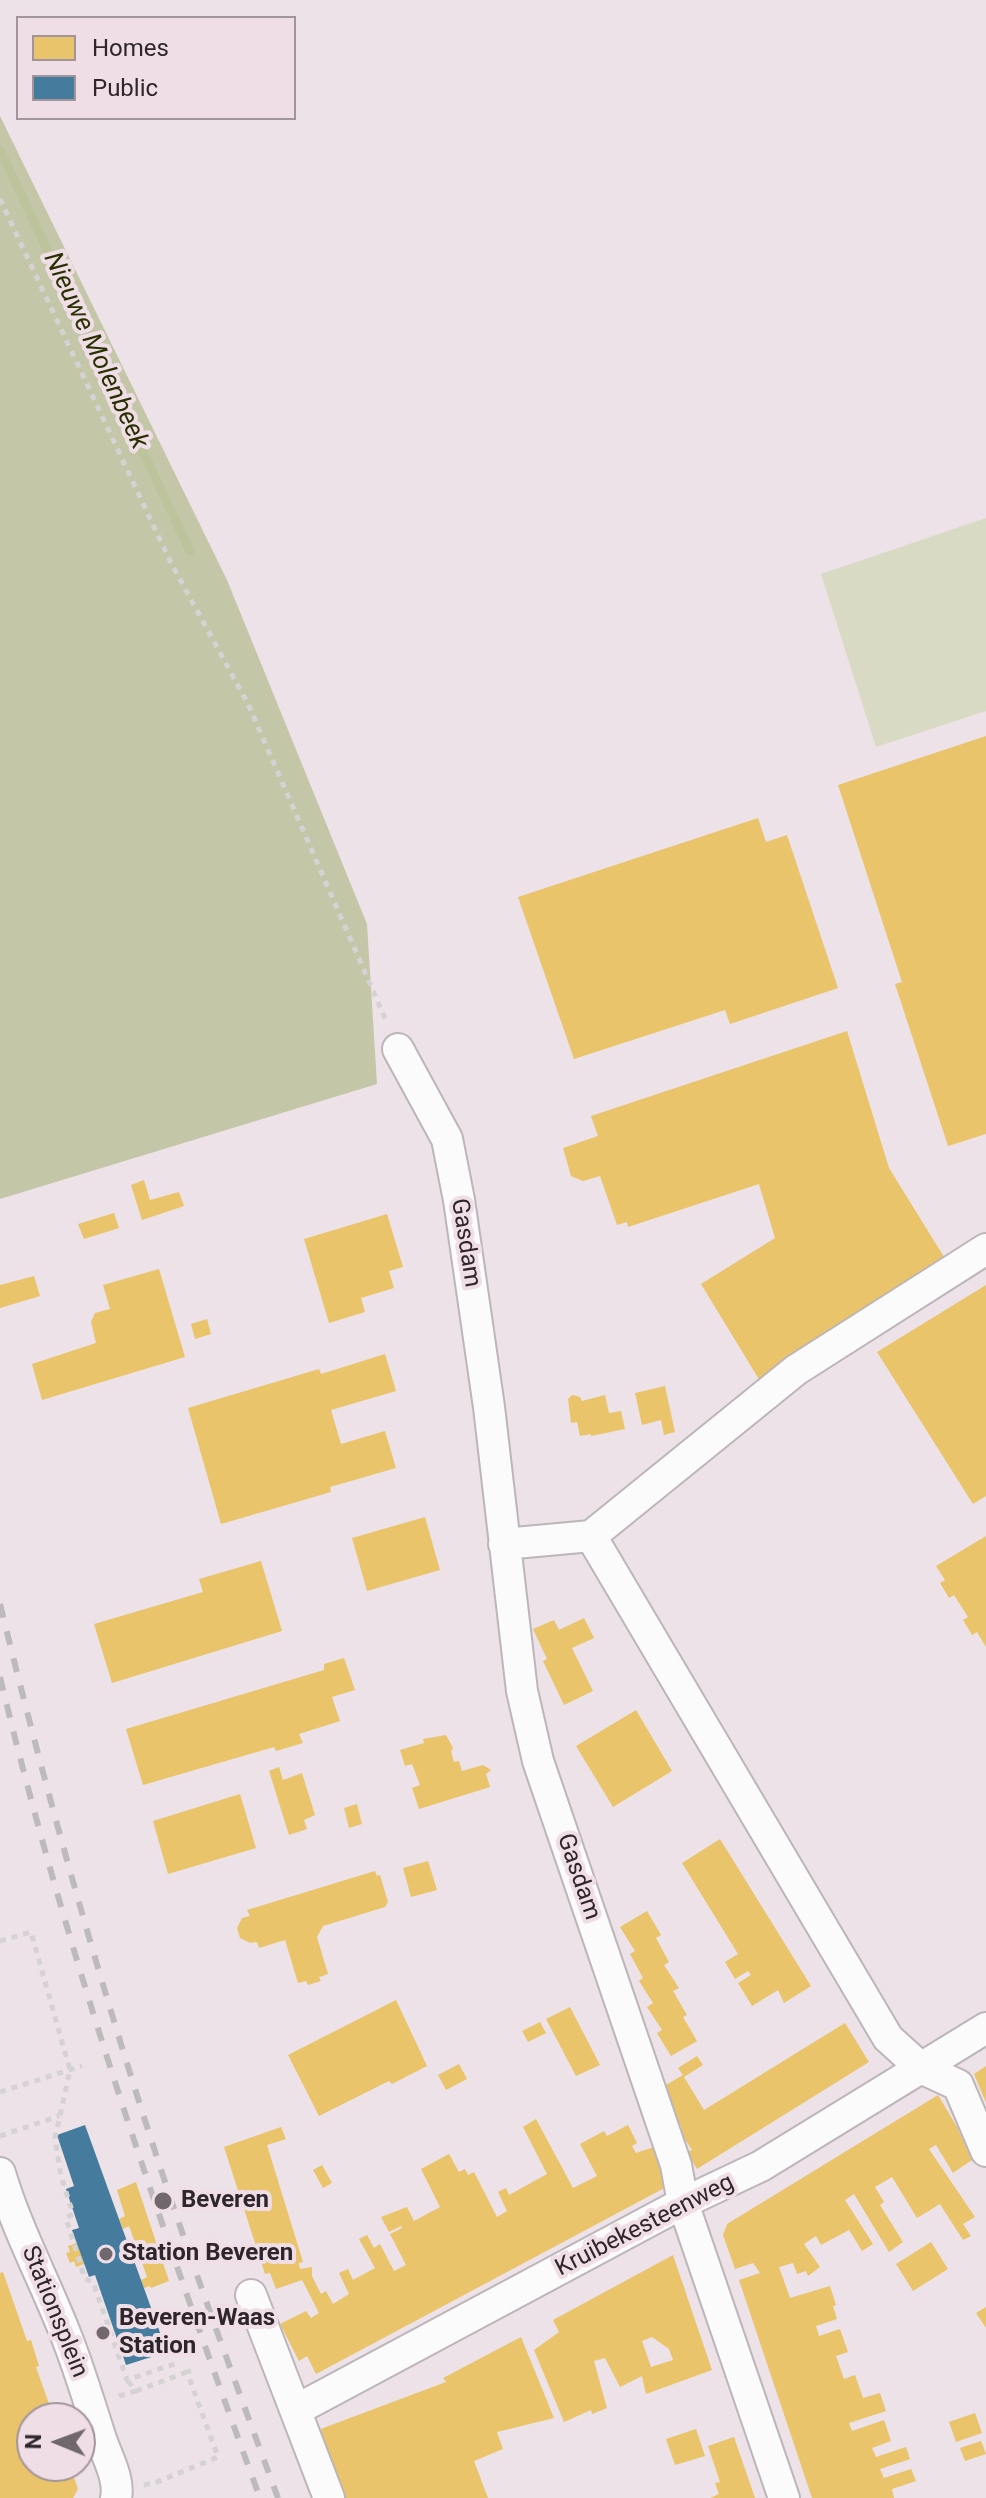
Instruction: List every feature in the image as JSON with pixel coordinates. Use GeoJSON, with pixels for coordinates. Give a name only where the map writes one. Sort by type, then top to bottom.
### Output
{"type":"FeatureCollection","features":[{"type":"Feature","properties":{"kind":"street","name":"Gasdam"},"geometry":{"type":"LineString","coordinates":[[398,1049],[447,1139],[459,1200],[489,1407],[522,1691],[538,1761],[676,2165],[683,2203],[784,2498]]}},
{"type":"Feature","properties":{"kind":"street"},"geometry":{"type":"LineString","coordinates":[[504,1544],[591,1536],[796,1370],[986,1249]]}},
{"type":"Feature","properties":{"kind":"street"},"geometry":{"type":"LineString","coordinates":[[591,1536],[888,2038],[921,2068],[958,2085],[986,2151]]}},
{"type":"Feature","properties":{"kind":"street","name":"Kruibekesteenweg"},"geometry":{"type":"LineString","coordinates":[[296,2410],[683,2203],[761,2166],[986,2028]]}},
{"type":"Feature","properties":{"kind":"street","name":"Stationsplein"},"geometry":{"type":"LineString","coordinates":[[0,2173],[10,2230],[63,2328],[90,2402]]}},
{"type":"Feature","properties":{"kind":"street"},"geometry":{"type":"LineString","coordinates":[[251,2295],[329,2498]]}},
{"type":"Feature","properties":{"kind":"street","name":"Stationsplein"},"geometry":{"type":"LineString","coordinates":[[96,2422],[117,2494]]}},
{"type":"Feature","properties":{"kind":"path"},"geometry":{"type":"LineString","coordinates":[[0,199],[170,561],[248,704],[398,1049]]}},
{"type":"Feature","properties":{"kind":"path"},"geometry":{"type":"LineString","coordinates":[[0,1941],[31,1932],[70,2070],[55,2138],[61,2176],[73,2214],[66,2218],[85,2279],[93,2282],[127,2380],[136,2391]]}},
{"type":"Feature","properties":{"kind":"path"},"geometry":{"type":"LineString","coordinates":[[0,2092],[82,2066]]}},
{"type":"Feature","properties":{"kind":"path"},"geometry":{"type":"LineString","coordinates":[[0,2136],[60,2115]]}},
{"type":"Feature","properties":{"kind":"path"},"geometry":{"type":"LineString","coordinates":[[127,2380],[180,2362]]}},
{"type":"Feature","properties":{"kind":"path"},"geometry":{"type":"LineString","coordinates":[[96,2403],[190,2371],[218,2457],[157,2482],[117,2494]]}},
{"type":"Feature","properties":{"kind":"green space"},"geometry":{"type":"Polygon","coordinates":[[[0,116],[227,580],[367,924],[377,1084],[0,1199],[0,116]]]}},
{"type":"Feature","properties":{"kind":"green space"},"geometry":{"type":"Polygon","coordinates":[[[986,518],[986,711],[876,747],[821,574],[986,518]]]}},
{"type":"Feature","properties":{"kind":"building: Homes"},"geometry":{"type":"Polygon","coordinates":[[[986,736],[986,1134],[948,1146],[895,984],[902,982],[838,785],[986,736]]]}},
{"type":"Feature","properties":{"kind":"building: Homes"},"geometry":{"type":"Polygon","coordinates":[[[758,818],[766,842],[787,835],[838,988],[730,1024],[725,1010],[574,1059],[518,897],[758,818]]]}},
{"type":"Feature","properties":{"kind":"building: Homes"},"geometry":{"type":"Polygon","coordinates":[[[847,1031],[889,1168],[949,1265],[760,1381],[701,1284],[775,1238],[759,1184],[628,1227],[627,1222],[617,1225],[600,1176],[583,1181],[571,1176],[563,1148],[598,1136],[591,1116],[847,1031]]]}},
{"type":"Feature","properties":{"kind":"building: Homes"},"geometry":{"type":"Polygon","coordinates":[[[144,1180],[150,1200],[179,1192],[184,1206],[142,1220],[131,1185],[144,1180]]]}},
{"type":"Feature","properties":{"kind":"building: Homes"},"geometry":{"type":"Polygon","coordinates":[[[114,1213],[119,1228],[84,1239],[78,1224],[114,1213]]]}},
{"type":"Feature","properties":{"kind":"building: Homes"},"geometry":{"type":"Polygon","coordinates":[[[387,1214],[403,1267],[389,1271],[394,1288],[361,1298],[365,1312],[329,1323],[304,1239],[387,1214]]]}},
{"type":"Feature","properties":{"kind":"building: Homes"},"geometry":{"type":"Polygon","coordinates":[[[159,1269],[185,1357],[42,1400],[32,1364],[96,1343],[91,1322],[95,1313],[110,1309],[103,1285],[159,1269]]]}},
{"type":"Feature","properties":{"kind":"building: Homes"},"geometry":{"type":"Polygon","coordinates":[[[34,1276],[40,1296],[0,1308],[0,1285],[34,1276]]]}},
{"type":"Feature","properties":{"kind":"building: Homes"},"geometry":{"type":"Polygon","coordinates":[[[986,1285],[986,1496],[973,1504],[877,1352],[986,1285]]]}},
{"type":"Feature","properties":{"kind":"building: Homes"},"geometry":{"type":"Polygon","coordinates":[[[207,1319],[211,1334],[195,1339],[191,1324],[207,1319]]]}},
{"type":"Feature","properties":{"kind":"building: Homes"},"geometry":{"type":"Polygon","coordinates":[[[385,1354],[396,1391],[331,1410],[341,1444],[385,1431],[396,1468],[330,1487],[331,1492],[221,1524],[188,1408],[319,1369],[321,1374],[385,1354]]]}},
{"type":"Feature","properties":{"kind":"building: Homes"},"geometry":{"type":"Polygon","coordinates":[[[665,1386],[675,1432],[664,1435],[661,1420],[642,1425],[635,1393],[665,1386]]]}},
{"type":"Feature","properties":{"kind":"building: Homes"},"geometry":{"type":"Polygon","coordinates":[[[572,1395],[580,1397],[582,1401],[605,1395],[609,1413],[621,1411],[625,1429],[580,1436],[577,1422],[571,1423],[568,1399],[572,1395]]]}},
{"type":"Feature","properties":{"kind":"building: Homes"},"geometry":{"type":"Polygon","coordinates":[[[425,1517],[440,1570],[367,1591],[352,1538],[425,1517]]]}},
{"type":"Feature","properties":{"kind":"building: Homes"},"geometry":{"type":"Polygon","coordinates":[[[986,1536],[986,1647],[977,1632],[972,1635],[963,1620],[968,1617],[954,1595],[949,1598],[940,1583],[945,1580],[936,1566],[986,1536]]]}},
{"type":"Feature","properties":{"kind":"building: Homes"},"geometry":{"type":"Polygon","coordinates":[[[261,1561],[282,1631],[112,1683],[94,1624],[203,1592],[199,1579],[261,1561]]]}},
{"type":"Feature","properties":{"kind":"building: Homes"},"geometry":{"type":"Polygon","coordinates":[[[584,1618],[594,1638],[572,1648],[593,1691],[564,1705],[543,1661],[547,1659],[533,1629],[554,1620],[559,1630],[584,1618]]]}},
{"type":"Feature","properties":{"kind":"building: Homes"},"geometry":{"type":"Polygon","coordinates":[[[344,1658],[355,1690],[332,1697],[340,1721],[299,1734],[303,1743],[276,1751],[274,1747],[143,1785],[126,1729],[324,1670],[324,1664],[344,1658]]]}},
{"type":"Feature","properties":{"kind":"building: Homes"},"geometry":{"type":"Polygon","coordinates":[[[636,1710],[672,1771],[613,1807],[576,1746],[636,1710]]]}},
{"type":"Feature","properties":{"kind":"building: Homes"},"geometry":{"type":"Polygon","coordinates":[[[446,1735],[453,1748],[454,1762],[459,1761],[462,1771],[483,1765],[491,1770],[486,1774],[490,1787],[419,1809],[412,1788],[420,1785],[412,1764],[405,1766],[400,1750],[424,1743],[423,1739],[446,1735]]]}},
{"type":"Feature","properties":{"kind":"building: Homes"},"geometry":{"type":"Polygon","coordinates":[[[279,1767],[283,1780],[302,1773],[315,1815],[304,1820],[307,1829],[289,1835],[269,1771],[279,1767]]]}},
{"type":"Feature","properties":{"kind":"building: Homes"},"geometry":{"type":"Polygon","coordinates":[[[240,1794],[256,1848],[168,1874],[153,1821],[240,1794]]]}},
{"type":"Feature","properties":{"kind":"building: Homes"},"geometry":{"type":"Polygon","coordinates":[[[357,1804],[362,1824],[349,1828],[344,1808],[357,1804]]]}},
{"type":"Feature","properties":{"kind":"building: Homes"},"geometry":{"type":"Polygon","coordinates":[[[720,1839],[811,1986],[784,2003],[778,1990],[752,2006],[738,1983],[751,1975],[748,1971],[735,1979],[725,1962],[738,1954],[682,1863],[720,1839]]]}},
{"type":"Feature","properties":{"kind":"building: Homes"},"geometry":{"type":"Polygon","coordinates":[[[428,1861],[437,1890],[411,1897],[403,1868],[428,1861]]]}},
{"type":"Feature","properties":{"kind":"building: Homes"},"geometry":{"type":"Polygon","coordinates":[[[375,1871],[377,1876],[380,1875],[388,1902],[385,1907],[323,1926],[317,1937],[328,1974],[319,1977],[321,1981],[308,1985],[306,1981],[298,1983],[285,1940],[259,1948],[257,1942],[250,1943],[240,1938],[237,1928],[242,1918],[250,1916],[247,1910],[375,1871]]]}},
{"type":"Feature","properties":{"kind":"building: Homes"},"geometry":{"type":"Polygon","coordinates":[[[647,1911],[661,1935],[656,1938],[669,1962],[664,1965],[679,1988],[673,1991],[687,2015],[683,2017],[697,2041],[671,2056],[657,2033],[662,2030],[647,2007],[653,2003],[639,1981],[643,1978],[630,1954],[635,1951],[620,1927],[647,1911]]]}},
{"type":"Feature","properties":{"kind":"building: Homes"},"geometry":{"type":"Polygon","coordinates":[[[396,2000],[427,2066],[319,2116],[288,2055],[396,2000]]]}},
{"type":"Feature","properties":{"kind":"building: Homes"},"geometry":{"type":"Polygon","coordinates":[[[570,2007],[600,2065],[576,2076],[546,2019],[570,2007]]]}},
{"type":"Feature","properties":{"kind":"building: Homes"},"geometry":{"type":"Polygon","coordinates":[[[540,2022],[546,2033],[528,2042],[522,2031],[540,2022]]]}},
{"type":"Feature","properties":{"kind":"building: Homes"},"geometry":{"type":"Polygon","coordinates":[[[845,2023],[869,2062],[697,2169],[687,2152],[692,2150],[679,2130],[682,2128],[664,2086],[683,2075],[678,2068],[697,2056],[703,2065],[684,2077],[704,2110],[845,2023]]]}},
{"type":"Feature","properties":{"kind":"building: Homes"},"geometry":{"type":"Polygon","coordinates":[[[459,2064],[467,2079],[446,2090],[438,2075],[459,2064]]]}},
{"type":"Feature","properties":{"kind":"building: Homes"},"geometry":{"type":"Polygon","coordinates":[[[986,2066],[986,2103],[974,2074],[986,2066]]]}},
{"type":"Feature","properties":{"kind":"building: Homes"},"geometry":{"type":"Polygon","coordinates":[[[938,2095],[972,2160],[953,2173],[936,2145],[929,2149],[975,2217],[963,2224],[971,2236],[963,2240],[940,2204],[917,2218],[892,2177],[875,2187],[884,2202],[880,2205],[903,2242],[889,2252],[854,2194],[845,2200],[873,2244],[862,2251],[849,2230],[821,2245],[816,2236],[804,2244],[820,2267],[808,2276],[806,2271],[797,2274],[793,2263],[779,2267],[790,2298],[830,2286],[837,2319],[816,2326],[819,2336],[840,2329],[848,2352],[836,2356],[844,2379],[855,2375],[863,2398],[880,2393],[886,2411],[849,2423],[852,2431],[884,2420],[891,2441],[872,2448],[876,2457],[906,2447],[910,2459],[880,2469],[884,2478],[911,2469],[916,2481],[892,2489],[894,2498],[812,2498],[739,2280],[760,2273],[753,2263],[735,2269],[723,2235],[727,2224],[938,2095]]]}},
{"type":"Feature","properties":{"kind":"building: Homes"},"geometry":{"type":"Polygon","coordinates":[[[536,2119],[573,2188],[597,2176],[580,2144],[604,2131],[607,2136],[628,2125],[637,2143],[632,2146],[636,2153],[657,2146],[670,2185],[316,2374],[307,2356],[299,2361],[280,2324],[306,2311],[311,2318],[319,2313],[302,2280],[276,2289],[270,2273],[265,2274],[224,2147],[281,2127],[286,2139],[267,2145],[303,2262],[299,2263],[300,2269],[312,2267],[312,2276],[321,2294],[326,2291],[333,2304],[349,2294],[339,2273],[348,2269],[353,2280],[375,2268],[359,2239],[367,2235],[374,2248],[380,2244],[394,2271],[406,2265],[390,2234],[401,2226],[389,2232],[381,2217],[407,2207],[414,2221],[440,2207],[421,2169],[449,2154],[459,2172],[465,2169],[468,2175],[474,2172],[497,2217],[507,2211],[498,2192],[506,2188],[509,2195],[547,2174],[523,2127],[536,2119]]]}},
{"type":"Feature","properties":{"kind":"building: Homes"},"geometry":{"type":"Polygon","coordinates":[[[322,2165],[332,2183],[323,2188],[313,2170],[322,2165]]]}},
{"type":"Feature","properties":{"kind":"building: Homes"},"geometry":{"type":"Polygon","coordinates":[[[136,2182],[169,2281],[151,2288],[144,2288],[141,2280],[147,2277],[129,2226],[123,2229],[119,2219],[125,2216],[117,2190],[136,2182]]]}},
{"type":"Feature","properties":{"kind":"building: Homes"},"geometry":{"type":"Polygon","coordinates":[[[931,2242],[948,2269],[913,2291],[896,2264],[931,2242]]]}},
{"type":"Feature","properties":{"kind":"building: Homes"},"geometry":{"type":"Polygon","coordinates":[[[77,2243],[84,2264],[76,2267],[74,2261],[70,2263],[66,2253],[70,2252],[68,2246],[77,2243]]]}},
{"type":"Feature","properties":{"kind":"building: Homes"},"geometry":{"type":"Polygon","coordinates":[[[673,2255],[712,2370],[646,2394],[642,2376],[620,2387],[605,2358],[594,2361],[607,2408],[592,2414],[591,2410],[564,2422],[534,2350],[559,2332],[553,2320],[673,2255]],[[652,2337],[642,2341],[651,2367],[673,2360],[669,2349],[652,2337]]]}},
{"type":"Feature","properties":{"kind":"building: Homes"},"geometry":{"type":"Polygon","coordinates":[[[3,2272],[27,2341],[31,2340],[39,2366],[36,2367],[48,2402],[16,2402],[16,2482],[76,2482],[78,2489],[73,2498],[0,2498],[0,2273],[3,2272]]]}},
{"type":"Feature","properties":{"kind":"building: Homes"},"geometry":{"type":"Polygon","coordinates":[[[986,2307],[986,2328],[976,2313],[986,2307]]]}},
{"type":"Feature","properties":{"kind":"building: Homes"},"geometry":{"type":"Polygon","coordinates":[[[521,2337],[554,2418],[497,2432],[503,2449],[474,2461],[488,2498],[343,2498],[318,2430],[446,2382],[443,2378],[521,2337]]]}},
{"type":"Feature","properties":{"kind":"building: Homes"},"geometry":{"type":"Polygon","coordinates":[[[975,2413],[982,2433],[956,2442],[949,2422],[975,2413]]]}},
{"type":"Feature","properties":{"kind":"building: Homes"},"geometry":{"type":"Polygon","coordinates":[[[696,2429],[705,2456],[675,2465],[666,2439],[696,2429]]]}},
{"type":"Feature","properties":{"kind":"building: Homes"},"geometry":{"type":"Polygon","coordinates":[[[734,2437],[755,2498],[710,2498],[719,2494],[715,2483],[720,2482],[708,2446],[734,2437]]]}},
{"type":"Feature","properties":{"kind":"building: Homes"},"geometry":{"type":"Polygon","coordinates":[[[981,2441],[986,2454],[965,2461],[960,2448],[981,2441]]]}},
{"type":"Feature","properties":{"kind":"building: Public","name":"Station Beveren"},"geometry":{"type":"Polygon","coordinates":[[[85,2125],[167,2352],[126,2365],[95,2275],[89,2277],[72,2230],[79,2228],[66,2189],[74,2186],[57,2135],[85,2125]]]}},
{"type":"Feature","properties":{"kind":"waterway","name":"Nieuwe Molenbeek"},"geometry":{"type":"LineString","coordinates":[[0,150],[190,551]]}},
{"type":"Feature","properties":{"kind":"railway"},"geometry":{"type":"LineString","coordinates":[[0,1604],[71,1873],[130,2073],[197,2274],[278,2498]]}},
{"type":"Feature","properties":{"kind":"railway"},"geometry":{"type":"LineString","coordinates":[[0,1677],[55,1885],[118,2091],[260,2498]]}},
{"type":"Feature","properties":{"kind":"place","name":"Beveren"},"geometry":{"type":"Point","coordinates":[163,2201]}},
{"type":"Feature","properties":{"kind":"place","name":"Station Beveren"},"geometry":{"type":"Point","coordinates":[106,2254]}},
{"type":"Feature","properties":{"kind":"place","name":"Beveren-Waas Station"},"geometry":{"type":"Point","coordinates":[103,2333]}}]}
